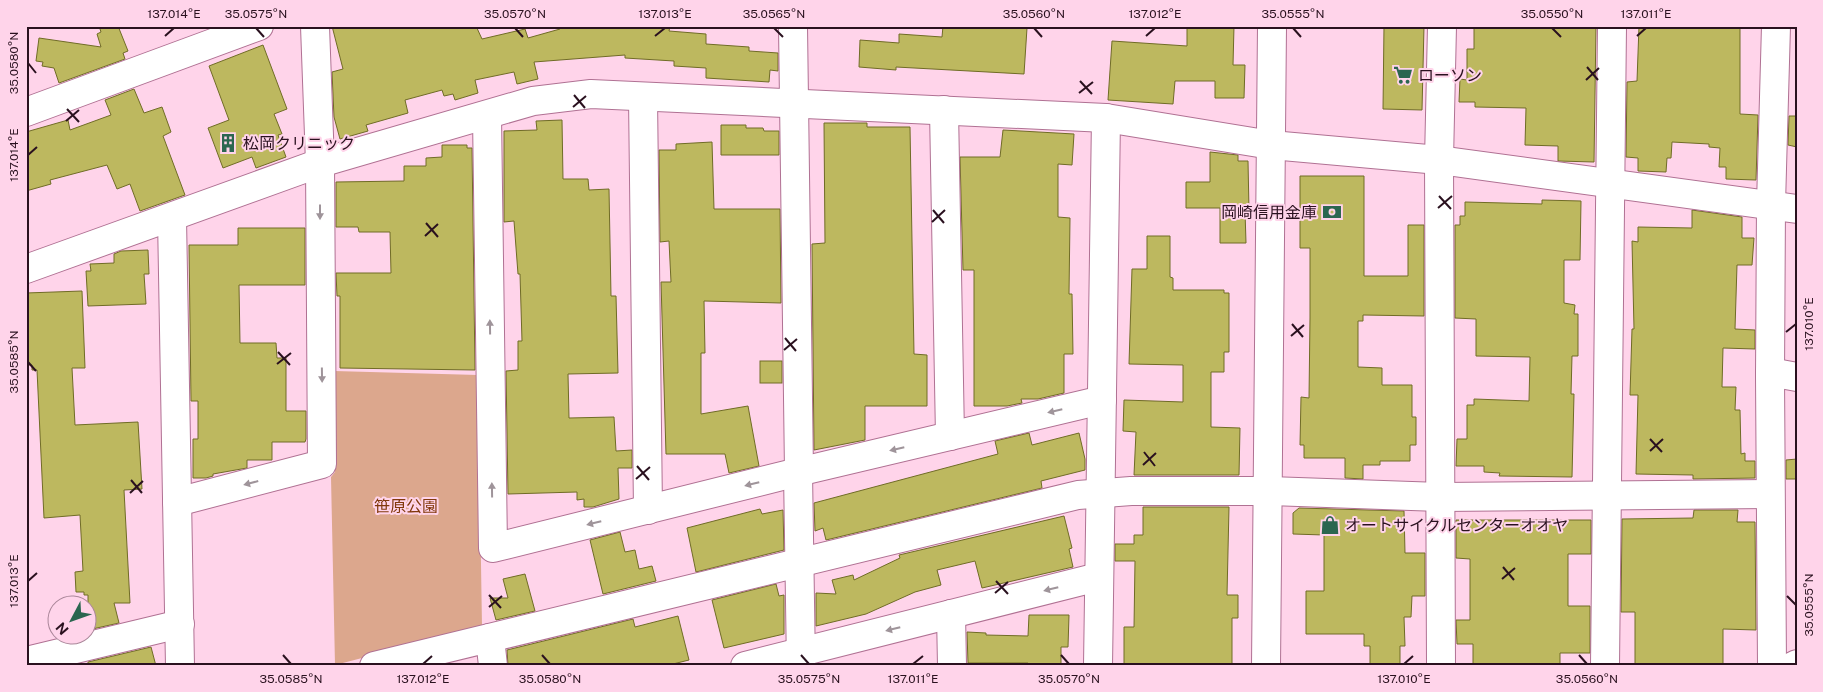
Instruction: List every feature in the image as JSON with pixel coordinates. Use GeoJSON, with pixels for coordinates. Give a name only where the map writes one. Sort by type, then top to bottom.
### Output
{"type":"FeatureCollection","features":[{"type":"Feature","properties":{"kind":"street"},"geometry":{"type":"LineString","coordinates":[[26,112],[259,26]]}},
{"type":"Feature","properties":{"kind":"street"},"geometry":{"type":"LineString","coordinates":[[177,502],[322,464],[320,163],[315,26]]}},
{"type":"Feature","properties":{"kind":"street"},"geometry":{"type":"LineString","coordinates":[[793,26],[796,103],[798,563],[801,659]]}},
{"type":"Feature","properties":{"kind":"street"},"geometry":{"type":"LineString","coordinates":[[1266,666],[1272,26]]}},
{"type":"Feature","properties":{"kind":"street"},"geometry":{"type":"LineString","coordinates":[[1441,666],[1440,160],[1442,26]]}},
{"type":"Feature","properties":{"kind":"street"},"geometry":{"type":"LineString","coordinates":[[1605,666],[1612,185],[1612,26]]}},
{"type":"Feature","properties":{"kind":"street"},"geometry":{"type":"LineString","coordinates":[[1772,666],[1769,494],[1770,372],[1784,206],[1783,36]]}},
{"type":"Feature","properties":{"kind":"street"},"geometry":{"type":"LineString","coordinates":[[26,269],[172,218],[320,163],[487,116],[533,101],[591,94],[1106,118],[1270,145],[1440,160],[1612,185],[1784,206]]}},
{"type":"Feature","properties":{"kind":"street"},"geometry":{"type":"LineString","coordinates":[[643,97],[648,510]]}},
{"type":"Feature","properties":{"kind":"street"},"geometry":{"type":"LineString","coordinates":[[944,110],[950,436]]}},
{"type":"Feature","properties":{"kind":"street"},"geometry":{"type":"LineString","coordinates":[[487,116],[493,548],[799,472],[1102,400]]}},
{"type":"Feature","properties":{"kind":"street"},"geometry":{"type":"LineString","coordinates":[[1098,666],[1106,118]]}},
{"type":"Feature","properties":{"kind":"street"},"geometry":{"type":"LineString","coordinates":[[172,218],[180,666]]}},
{"type":"Feature","properties":{"kind":"street"},"geometry":{"type":"LineString","coordinates":[[1770,372],[1797,377]]}},
{"type":"Feature","properties":{"kind":"street"},"geometry":{"type":"LineString","coordinates":[[374,666],[413,661],[490,638],[1078,495],[1100,493],[1267,491],[1440,497],[1769,494]]}},
{"type":"Feature","properties":{"kind":"street"},"geometry":{"type":"LineString","coordinates":[[745,666],[801,659],[951,614],[1098,577]]}},
{"type":"Feature","properties":{"kind":"street"},"geometry":{"type":"LineString","coordinates":[[951,614],[952,666]]}},
{"type":"Feature","properties":{"kind":"street"},"geometry":{"type":"LineString","coordinates":[[26,660],[180,624]]}},
{"type":"Feature","properties":{"kind":"street"},"geometry":{"type":"LineString","coordinates":[[490,638],[493,666]]}},
{"type":"Feature","properties":{"kind":"green space","name":"笹原公園"},"geometry":{"type":"Polygon","coordinates":[[[334,371],[478,375],[482,627],[335,665],[331,477],[335,472],[334,371]]]}},
{"type":"Feature","properties":{"kind":"building"},"geometry":{"type":"Polygon","coordinates":[[[99,26],[118,26],[128,51],[123,53],[125,59],[59,83],[54,68],[42,66],[43,62],[36,61],[39,38],[101,47],[97,34],[101,32],[99,26]]]}},
{"type":"Feature","properties":{"kind":"building"},"geometry":{"type":"Polygon","coordinates":[[[332,26],[476,26],[482,39],[525,29],[528,38],[560,29],[560,26],[670,26],[669,31],[706,34],[706,44],[749,47],[749,51],[778,53],[778,71],[770,70],[769,82],[706,78],[706,68],[674,66],[674,61],[625,58],[625,55],[534,62],[538,79],[517,84],[514,72],[475,80],[478,93],[455,100],[453,94],[444,96],[442,90],[405,100],[408,113],[366,125],[368,131],[340,139],[334,117],[332,72],[343,69],[332,26]]]}},
{"type":"Feature","properties":{"kind":"building"},"geometry":{"type":"Polygon","coordinates":[[[943,26],[1027,28],[1024,74],[896,67],[896,70],[859,67],[860,40],[899,43],[899,34],[942,37],[943,26]]]}},
{"type":"Feature","properties":{"kind":"building"},"geometry":{"type":"Polygon","coordinates":[[[1187,26],[1234,26],[1233,65],[1245,65],[1244,98],[1215,98],[1215,81],[1175,81],[1173,104],[1108,100],[1112,41],[1187,46],[1187,26]]]}},
{"type":"Feature","properties":{"kind":"building","name":"ローソン"},"geometry":{"type":"Polygon","coordinates":[[[1384,26],[1424,26],[1422,110],[1383,109],[1384,26]]]}},
{"type":"Feature","properties":{"kind":"building"},"geometry":{"type":"Polygon","coordinates":[[[1474,26],[1596,26],[1594,162],[1558,161],[1558,146],[1525,145],[1526,108],[1475,107],[1475,102],[1459,102],[1460,79],[1467,80],[1467,49],[1474,49],[1474,26]]]}},
{"type":"Feature","properties":{"kind":"building"},"geometry":{"type":"Polygon","coordinates":[[[1639,26],[1740,26],[1740,114],[1758,115],[1756,180],[1726,179],[1726,167],[1719,167],[1720,148],[1709,147],[1709,144],[1672,142],[1671,158],[1667,158],[1666,172],[1638,171],[1638,158],[1626,157],[1627,82],[1637,81],[1639,26]]]}},
{"type":"Feature","properties":{"kind":"building"},"geometry":{"type":"Polygon","coordinates":[[[263,45],[287,109],[274,114],[282,134],[278,135],[286,157],[256,168],[252,157],[223,168],[208,128],[229,120],[209,66],[263,45]]]}},
{"type":"Feature","properties":{"kind":"building"},"geometry":{"type":"Polygon","coordinates":[[[134,89],[144,113],[162,107],[171,132],[163,136],[185,195],[140,211],[130,184],[117,189],[107,165],[50,180],[51,184],[26,191],[26,132],[68,120],[70,130],[111,115],[105,100],[134,89]]]}},
{"type":"Feature","properties":{"kind":"building"},"geometry":{"type":"Polygon","coordinates":[[[1789,116],[1797,116],[1797,147],[1788,145],[1789,116]]]}},
{"type":"Feature","properties":{"kind":"building"},"geometry":{"type":"Polygon","coordinates":[[[562,120],[563,179],[588,179],[589,190],[609,189],[611,296],[616,296],[618,373],[568,374],[569,418],[614,417],[616,451],[632,450],[632,468],[618,468],[619,499],[593,507],[584,507],[584,499],[577,500],[577,492],[508,494],[506,371],[518,370],[518,341],[522,341],[520,274],[518,274],[514,221],[504,222],[504,131],[537,130],[536,121],[562,120]]]}},
{"type":"Feature","properties":{"kind":"building"},"geometry":{"type":"Polygon","coordinates":[[[824,123],[867,123],[867,127],[910,127],[914,354],[927,355],[927,406],[865,406],[865,440],[814,450],[812,244],[825,243],[824,123]]]}},
{"type":"Feature","properties":{"kind":"building"},"geometry":{"type":"Polygon","coordinates":[[[721,125],[746,125],[746,128],[763,128],[764,131],[779,131],[779,155],[721,155],[721,125]]]}},
{"type":"Feature","properties":{"kind":"building"},"geometry":{"type":"Polygon","coordinates":[[[1003,130],[1074,134],[1072,165],[1058,164],[1058,217],[1070,218],[1069,294],[1072,294],[1073,354],[1064,354],[1064,393],[1038,399],[1021,399],[1022,403],[1007,406],[974,406],[974,270],[963,270],[960,157],[1000,157],[1003,130]]]}},
{"type":"Feature","properties":{"kind":"building"},"geometry":{"type":"Polygon","coordinates":[[[712,142],[714,209],[780,209],[781,303],[704,301],[705,353],[701,353],[701,414],[748,406],[759,466],[729,473],[725,454],[666,454],[661,282],[671,282],[669,241],[660,242],[659,150],[676,150],[676,144],[712,142]]]}},
{"type":"Feature","properties":{"kind":"building"},"geometry":{"type":"Polygon","coordinates":[[[442,145],[467,145],[467,148],[472,148],[475,370],[340,368],[340,296],[337,296],[336,273],[391,273],[390,232],[359,232],[358,227],[336,227],[336,182],[404,181],[404,166],[426,166],[426,158],[442,157],[442,145]]]}},
{"type":"Feature","properties":{"kind":"building"},"geometry":{"type":"Polygon","coordinates":[[[1210,152],[1238,155],[1238,161],[1248,161],[1249,211],[1245,211],[1246,243],[1220,243],[1220,208],[1186,208],[1186,182],[1210,182],[1210,152]]]}},
{"type":"Feature","properties":{"kind":"building"},"geometry":{"type":"Polygon","coordinates":[[[1300,176],[1364,176],[1364,276],[1408,276],[1408,225],[1424,225],[1424,316],[1363,315],[1363,321],[1358,321],[1358,367],[1382,368],[1382,385],[1412,385],[1412,417],[1416,417],[1416,445],[1410,445],[1410,461],[1380,461],[1380,465],[1363,465],[1363,479],[1345,478],[1345,458],[1304,458],[1304,445],[1300,445],[1301,397],[1309,398],[1310,248],[1300,248],[1300,176]]]}},
{"type":"Feature","properties":{"kind":"building"},"geometry":{"type":"Polygon","coordinates":[[[1542,200],[1581,201],[1580,260],[1564,260],[1564,303],[1575,305],[1574,314],[1578,314],[1578,356],[1572,356],[1571,394],[1574,394],[1572,477],[1499,476],[1500,473],[1484,472],[1484,466],[1456,466],[1457,439],[1467,439],[1467,405],[1474,405],[1474,399],[1529,401],[1530,357],[1476,356],[1476,319],[1455,318],[1455,225],[1460,225],[1460,216],[1465,216],[1465,202],[1542,204],[1542,200]]]}},
{"type":"Feature","properties":{"kind":"building"},"geometry":{"type":"Polygon","coordinates":[[[1692,210],[1742,217],[1742,238],[1754,238],[1752,265],[1737,265],[1735,329],[1755,330],[1755,349],[1723,348],[1722,387],[1736,387],[1735,410],[1740,410],[1741,454],[1745,453],[1745,461],[1755,461],[1755,478],[1693,479],[1693,475],[1636,474],[1638,395],[1630,395],[1632,329],[1634,329],[1632,241],[1638,242],[1638,227],[1692,228],[1692,210]]]}},
{"type":"Feature","properties":{"kind":"building"},"geometry":{"type":"Polygon","coordinates":[[[238,228],[305,228],[305,285],[239,285],[240,343],[276,343],[277,358],[286,358],[286,411],[306,411],[306,439],[305,442],[272,442],[272,460],[247,460],[247,468],[213,474],[213,476],[206,478],[193,478],[193,439],[198,439],[198,401],[191,401],[189,245],[238,245],[238,228]]]}},
{"type":"Feature","properties":{"kind":"building"},"geometry":{"type":"Polygon","coordinates":[[[1147,236],[1170,236],[1170,277],[1173,278],[1173,290],[1224,290],[1224,293],[1229,293],[1229,352],[1224,352],[1224,372],[1211,372],[1211,427],[1240,428],[1239,475],[1134,475],[1136,432],[1123,431],[1124,400],[1183,402],[1183,365],[1129,364],[1132,269],[1147,269],[1147,236]]]}},
{"type":"Feature","properties":{"kind":"building"},"geometry":{"type":"Polygon","coordinates":[[[148,250],[149,274],[144,274],[146,304],[88,306],[86,271],[91,271],[90,264],[114,263],[114,254],[121,251],[148,250]]]}},
{"type":"Feature","properties":{"kind":"building"},"geometry":{"type":"Polygon","coordinates":[[[82,291],[85,368],[72,368],[75,425],[138,422],[142,489],[124,490],[130,603],[114,603],[119,623],[98,628],[98,594],[76,592],[75,572],[83,571],[80,515],[44,518],[37,370],[32,370],[32,365],[26,365],[26,293],[82,291]]]}},
{"type":"Feature","properties":{"kind":"building"},"geometry":{"type":"Polygon","coordinates":[[[760,361],[782,361],[782,383],[760,383],[760,361]]]}},
{"type":"Feature","properties":{"kind":"building"},"geometry":{"type":"Polygon","coordinates":[[[1029,433],[1032,445],[1079,433],[1085,459],[1085,470],[1041,481],[1042,488],[826,540],[823,528],[815,531],[814,503],[998,454],[995,441],[1029,433]]]}},
{"type":"Feature","properties":{"kind":"building"},"geometry":{"type":"Polygon","coordinates":[[[1797,459],[1797,479],[1786,479],[1786,460],[1797,459]]]}},
{"type":"Feature","properties":{"kind":"building"},"geometry":{"type":"Polygon","coordinates":[[[1143,507],[1229,507],[1227,595],[1238,595],[1238,618],[1232,618],[1232,666],[1124,666],[1124,627],[1134,627],[1135,561],[1115,561],[1115,544],[1134,544],[1134,535],[1143,535],[1143,507]]]}},
{"type":"Feature","properties":{"kind":"building"},"geometry":{"type":"Polygon","coordinates":[[[1299,508],[1404,511],[1405,553],[1425,553],[1425,596],[1412,596],[1411,617],[1404,617],[1405,646],[1400,646],[1400,666],[1370,666],[1370,646],[1364,646],[1364,634],[1306,634],[1306,591],[1324,591],[1324,535],[1293,534],[1293,513],[1299,508]]]}},
{"type":"Feature","properties":{"kind":"building"},"geometry":{"type":"Polygon","coordinates":[[[760,509],[762,514],[783,510],[784,550],[696,572],[687,528],[760,509]]]}},
{"type":"Feature","properties":{"kind":"building"},"geometry":{"type":"Polygon","coordinates":[[[1694,510],[1738,510],[1737,522],[1755,522],[1756,630],[1723,629],[1723,666],[1635,666],[1635,612],[1621,612],[1622,519],[1693,518],[1694,510]]]}},
{"type":"Feature","properties":{"kind":"building"},"geometry":{"type":"Polygon","coordinates":[[[1064,516],[1072,548],[1069,549],[1073,567],[982,588],[975,561],[937,570],[941,585],[915,592],[866,614],[816,626],[816,593],[836,594],[832,580],[853,575],[854,580],[900,558],[899,555],[1064,516]]]}},
{"type":"Feature","properties":{"kind":"building"},"geometry":{"type":"Polygon","coordinates":[[[1456,520],[1591,520],[1591,554],[1568,554],[1568,606],[1590,606],[1590,653],[1560,653],[1560,666],[1473,666],[1473,644],[1457,644],[1456,620],[1470,620],[1470,559],[1456,558],[1456,520]]]}},
{"type":"Feature","properties":{"kind":"building"},"geometry":{"type":"Polygon","coordinates":[[[620,532],[625,552],[635,550],[639,569],[652,566],[656,581],[603,594],[590,540],[620,532]]]}},
{"type":"Feature","properties":{"kind":"building"},"geometry":{"type":"Polygon","coordinates":[[[525,574],[535,611],[496,620],[490,598],[508,598],[503,579],[525,574]]]}},
{"type":"Feature","properties":{"kind":"building"},"geometry":{"type":"Polygon","coordinates":[[[776,584],[779,596],[784,595],[784,634],[724,648],[712,600],[776,584]]]}},
{"type":"Feature","properties":{"kind":"building"},"geometry":{"type":"Polygon","coordinates":[[[1029,615],[1069,615],[1068,647],[1061,647],[1061,666],[1028,666],[1028,663],[968,663],[967,632],[986,633],[986,635],[1028,636],[1029,615]]]}},
{"type":"Feature","properties":{"kind":"building"},"geometry":{"type":"Polygon","coordinates":[[[678,616],[689,660],[665,666],[508,666],[507,650],[633,619],[635,627],[678,616]]]}},
{"type":"Feature","properties":{"kind":"building"},"geometry":{"type":"Polygon","coordinates":[[[151,647],[156,666],[88,666],[88,662],[151,647]]]}},
{"type":"Feature","properties":{"kind":"place","name":"ローソン"},"geometry":{"type":"Point","coordinates":[1403,75]}},
{"type":"Feature","properties":{"kind":"place","name":"松岡クリニック"},"geometry":{"type":"Point","coordinates":[228,143]}},
{"type":"Feature","properties":{"kind":"place","name":"岡崎信用金庫"},"geometry":{"type":"Point","coordinates":[1332,212]}},
{"type":"Feature","properties":{"kind":"place","name":"オートサイクルセンターオオヤ"},"geometry":{"type":"Point","coordinates":[1330,525]}}]}
